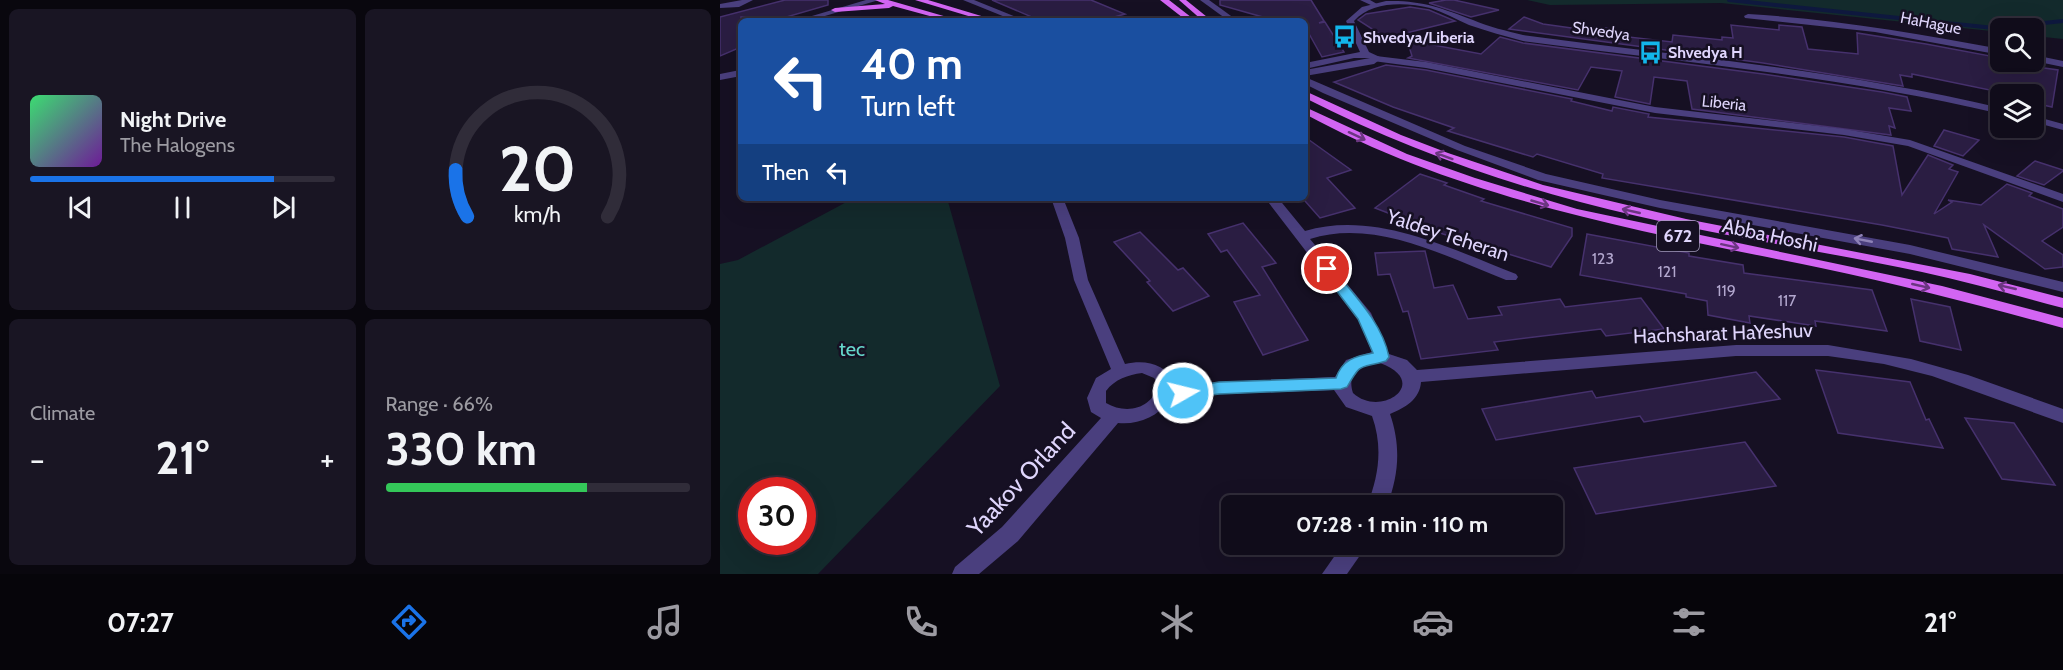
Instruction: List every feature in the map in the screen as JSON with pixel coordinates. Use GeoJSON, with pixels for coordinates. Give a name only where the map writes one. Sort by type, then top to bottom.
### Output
{"type":"FeatureCollection","features":[{"type":"Feature","properties":{"kind":"main road"},"geometry":{"type":"LineString","coordinates":[[835,10],[841,0]]}},
{"type":"Feature","properties":{"kind":"main road"},"geometry":{"type":"LineString","coordinates":[[877,0],[946,18]]}},
{"type":"Feature","properties":{"kind":"main road"},"geometry":{"type":"LineString","coordinates":[[919,0],[983,18]]}},
{"type":"Feature","properties":{"kind":"main road"},"geometry":{"type":"LineString","coordinates":[[1164,0],[1188,18]]}},
{"type":"Feature","properties":{"kind":"main road"},"geometry":{"type":"LineString","coordinates":[[1181,0],[1204,18]]}},
{"type":"Feature","properties":{"kind":"main road"},"geometry":{"type":"LineString","coordinates":[[835,10],[898,5]]}},
{"type":"Feature","properties":{"kind":"main road","name":"Abba Hoshi"},"geometry":{"type":"LineString","coordinates":[[1308,95],[1407,142],[1537,188],[1686,223],[1968,278],[2063,303]]}},
{"type":"Feature","properties":{"kind":"main road","name":"Abba Hoshi"},"geometry":{"type":"LineString","coordinates":[[1308,111],[1392,152],[1521,197],[1574,212],[1896,280],[1982,300],[2063,323]]}},
{"type":"Feature","properties":{"kind":"street"},"geometry":{"type":"LineString","coordinates":[[720,6],[736,5],[749,0]]}},
{"type":"Feature","properties":{"kind":"street"},"geometry":{"type":"LineString","coordinates":[[809,18],[877,0]]}},
{"type":"Feature","properties":{"kind":"street"},"geometry":{"type":"LineString","coordinates":[[967,0],[1014,18]]}},
{"type":"Feature","properties":{"kind":"street"},"geometry":{"type":"LineString","coordinates":[[1204,0],[1230,18]]}},
{"type":"Feature","properties":{"kind":"street"},"geometry":{"type":"LineString","coordinates":[[1364,0],[1373,4]]}},
{"type":"Feature","properties":{"kind":"street","name":"Shvedya"},"geometry":{"type":"LineString","coordinates":[[1373,4],[1420,3],[1475,24],[1523,38],[1867,83],[1990,108]]}},
{"type":"Feature","properties":{"kind":"street"},"geometry":{"type":"LineString","coordinates":[[1365,53],[1350,21],[1353,13],[1373,4]]}},
{"type":"Feature","properties":{"kind":"street","name":"HaHague"},"geometry":{"type":"LineString","coordinates":[[1748,16],[1830,22],[1990,50]]}},
{"type":"Feature","properties":{"kind":"street"},"geometry":{"type":"LineString","coordinates":[[1308,73],[1356,59],[1365,53],[1375,55],[1376,59]]}},
{"type":"Feature","properties":{"kind":"street"},"geometry":{"type":"LineString","coordinates":[[1308,66],[1356,59],[1376,59]]}},
{"type":"Feature","properties":{"kind":"street","name":"Liberia"},"geometry":{"type":"LineString","coordinates":[[1376,59],[1466,72],[1655,110],[1890,139],[1950,156],[2063,198]]}},
{"type":"Feature","properties":{"kind":"street"},"geometry":{"type":"LineString","coordinates":[[2044,60],[2063,64]]}},
{"type":"Feature","properties":{"kind":"street"},"geometry":{"type":"LineString","coordinates":[[720,76],[738,73]]}},
{"type":"Feature","properties":{"kind":"street","name":"Abba Hoshi"},"geometry":{"type":"LineString","coordinates":[[1308,82],[1499,162],[1543,177],[1622,196],[1918,251],[2063,287]]}},
{"type":"Feature","properties":{"kind":"street"},"geometry":{"type":"LineString","coordinates":[[2044,122],[2063,127]]}},
{"type":"Feature","properties":{"kind":"street"},"geometry":{"type":"LineString","coordinates":[[1058,201],[1072,238],[1080,280],[1120,371]]}},
{"type":"Feature","properties":{"kind":"street"},"geometry":{"type":"LineString","coordinates":[[1273,201],[1365,318],[1379,346],[1381,357]]}},
{"type":"Feature","properties":{"kind":"street","name":"Yaldey Teheran"},"geometry":{"type":"LineString","coordinates":[[1301,237],[1313,231],[1341,228],[1384,232],[1511,277]]}},
{"type":"Feature","properties":{"kind":"street","name":"Hachsharat HaYeshuv"},"geometry":{"type":"LineString","coordinates":[[1413,376],[1701,352],[1783,349],[1818,351],[1858,354],[1921,368],[2063,416]]}},
{"type":"Feature","properties":{"kind":"street"},"geometry":{"type":"LineString","coordinates":[[1381,357],[1395,360],[1406,366],[1413,376],[1413,388],[1406,399],[1396,405],[1379,409],[1359,406],[1353,402],[1345,395],[1341,383],[1346,371],[1359,361],[1381,357]]}},
{"type":"Feature","properties":{"kind":"street"},"geometry":{"type":"LineString","coordinates":[[1143,367],[1162,373],[1167,379],[1166,396],[1159,404],[1137,416],[1113,417],[1097,407],[1095,400],[1102,384],[1120,371],[1143,367]]}},
{"type":"Feature","properties":{"kind":"street"},"geometry":{"type":"LineString","coordinates":[[1166,396],[1219,388],[1341,383]]}},
{"type":"Feature","properties":{"kind":"street"},"geometry":{"type":"LineString","coordinates":[[1379,409],[1388,433],[1390,461],[1380,495]]}},
{"type":"Feature","properties":{"kind":"street","name":"Yaakov Orland"},"geometry":{"type":"LineString","coordinates":[[963,574],[1010,534],[1113,417]]}},
{"type":"Feature","properties":{"kind":"street"},"geometry":{"type":"LineString","coordinates":[[1333,574],[1348,555]]}},
{"type":"Feature","properties":{"kind":"green space"},"geometry":{"type":"Polygon","coordinates":[[[1527,0],[2063,0],[2063,39],[2044,37],[2044,18],[1990,18],[1990,31],[1721,3],[1550,5],[1527,0]]]}},
{"type":"Feature","properties":{"kind":"green space","name":"tec"},"geometry":{"type":"Polygon","coordinates":[[[848,201],[948,201],[1000,386],[818,574],[720,574],[720,264],[738,260],[848,201]]]}},
{"type":"Feature","properties":{"kind":"building"},"geometry":{"type":"Polygon","coordinates":[[[785,0],[828,0],[828,5],[783,18],[738,18],[738,48],[720,56],[720,17],[785,0]]]}},
{"type":"Feature","properties":{"kind":"building"},"geometry":{"type":"Polygon","coordinates":[[[992,0],[1091,0],[1125,14],[1111,18],[1034,18],[992,0]]]}},
{"type":"Feature","properties":{"kind":"building"},"geometry":{"type":"Polygon","coordinates":[[[1220,0],[1311,0],[1324,21],[1319,23],[1325,22],[1344,52],[1322,57],[1308,32],[1308,18],[1266,18],[1220,5],[1220,0]]]}},
{"type":"Feature","properties":{"kind":"building"},"geometry":{"type":"Polygon","coordinates":[[[1446,0],[1499,10],[1471,17],[1429,3],[1446,0]]]}},
{"type":"Feature","properties":{"kind":"building"},"geometry":{"type":"Polygon","coordinates":[[[1410,7],[1429,10],[1455,21],[1386,38],[1358,20],[1366,14],[1410,7]]]}},
{"type":"Feature","properties":{"kind":"building"},"geometry":{"type":"Polygon","coordinates":[[[1524,17],[1543,24],[1593,31],[1595,27],[1614,29],[1611,35],[1672,42],[1673,35],[1722,40],[1722,37],[1733,38],[1731,25],[1779,30],[1779,25],[1802,27],[1808,49],[1858,54],[1857,33],[1990,56],[1990,72],[2044,72],[2044,68],[2058,70],[2052,107],[2044,105],[2044,84],[1990,84],[1990,90],[1912,74],[1912,77],[1900,75],[1903,86],[1763,63],[1509,29],[1524,17]]]}},
{"type":"Feature","properties":{"kind":"building"},"geometry":{"type":"Polygon","coordinates":[[[1500,37],[1523,43],[1882,92],[1907,97],[1911,111],[1889,108],[1895,128],[1889,126],[1891,135],[1692,109],[1687,81],[1654,77],[1650,104],[1615,97],[1622,71],[1591,67],[1578,90],[1408,58],[1412,56],[1407,40],[1481,54],[1500,37]]]}},
{"type":"Feature","properties":{"kind":"building"},"geometry":{"type":"Polygon","coordinates":[[[1386,65],[1426,70],[1572,99],[1571,101],[1612,111],[1613,107],[1649,114],[1648,117],[1844,137],[1893,146],[1902,195],[1928,155],[1953,165],[1949,169],[1958,172],[1934,214],[1952,202],[1948,200],[1981,205],[2007,184],[2032,193],[2029,196],[2063,209],[2063,227],[2042,241],[2063,255],[2063,267],[2045,269],[1984,225],[1998,257],[1952,249],[1948,238],[1602,178],[1603,174],[1537,154],[1533,157],[1448,131],[1454,128],[1393,107],[1334,82],[1386,65]]]}},
{"type":"Feature","properties":{"kind":"building"},"geometry":{"type":"Polygon","coordinates":[[[1944,130],[1979,140],[1963,156],[1934,146],[1944,130]]]}},
{"type":"Feature","properties":{"kind":"building"},"geometry":{"type":"Polygon","coordinates":[[[1308,139],[1351,170],[1327,178],[1355,208],[1320,218],[1305,201],[1308,201],[1308,139]]]}},
{"type":"Feature","properties":{"kind":"building"},"geometry":{"type":"Polygon","coordinates":[[[2035,161],[2063,171],[2044,185],[2017,176],[2035,161]]]}},
{"type":"Feature","properties":{"kind":"building"},"geometry":{"type":"Polygon","coordinates":[[[1420,174],[1484,199],[1481,201],[1572,228],[1572,236],[1551,267],[1443,234],[1375,208],[1420,174]]]}},
{"type":"Feature","properties":{"kind":"building"},"geometry":{"type":"Polygon","coordinates":[[[1243,223],[1276,263],[1262,267],[1308,340],[1263,355],[1234,302],[1260,295],[1227,250],[1221,252],[1208,234],[1243,223]]]}},
{"type":"Feature","properties":{"kind":"building"},"geometry":{"type":"Polygon","coordinates":[[[1140,232],[1178,270],[1183,268],[1209,296],[1173,311],[1147,282],[1150,281],[1114,242],[1140,232]]]}},
{"type":"Feature","properties":{"kind":"building"},"geometry":{"type":"Polygon","coordinates":[[[1587,234],[1743,265],[1744,273],[1872,290],[1887,331],[1815,321],[1816,326],[1749,316],[1750,323],[1708,315],[1707,301],[1686,297],[1686,294],[1580,275],[1587,234]]]}},
{"type":"Feature","properties":{"kind":"building"},"geometry":{"type":"Polygon","coordinates":[[[1425,251],[1434,288],[1453,285],[1468,319],[1502,315],[1498,307],[1560,299],[1565,307],[1641,298],[1664,329],[1606,336],[1601,329],[1494,342],[1498,350],[1421,359],[1408,311],[1403,312],[1390,274],[1378,275],[1375,253],[1425,251]]]}},
{"type":"Feature","properties":{"kind":"building"},"geometry":{"type":"Polygon","coordinates":[[[1911,299],[1950,307],[1961,350],[1920,341],[1911,299]]]}},
{"type":"Feature","properties":{"kind":"building"},"geometry":{"type":"Polygon","coordinates":[[[1816,370],[1910,382],[1926,420],[1929,419],[1943,448],[1838,433],[1816,370]]]}},
{"type":"Feature","properties":{"kind":"building"},"geometry":{"type":"Polygon","coordinates":[[[1756,372],[1780,399],[1644,422],[1640,416],[1496,440],[1482,409],[1592,391],[1596,398],[1756,372]]]}},
{"type":"Feature","properties":{"kind":"building"},"geometry":{"type":"Polygon","coordinates":[[[1965,418],[2014,423],[2055,485],[2002,479],[1965,418]]]}},
{"type":"Feature","properties":{"kind":"building"},"geometry":{"type":"Polygon","coordinates":[[[1745,442],[1776,486],[1596,514],[1574,468],[1745,442]]]}},
{"type":"Feature","properties":{"kind":"waterway"},"geometry":{"type":"LineString","coordinates":[[1729,0],[1994,28],[2063,21]]}},
{"type":"Feature","properties":{"kind":"place","name":"Shvedya/Liberia"},"geometry":{"type":"Point","coordinates":[1345,37]}},
{"type":"Feature","properties":{"kind":"place","name":"Shvedya H"},"geometry":{"type":"Point","coordinates":[1650,52]}},
{"type":"Feature","properties":{"kind":"route"},"geometry":{"type":"LineString","coordinates":[[1183,393],[1219,388],[1341,383],[1346,371],[1359,361],[1381,357],[1379,346],[1365,318],[1327,269]]}}]}
